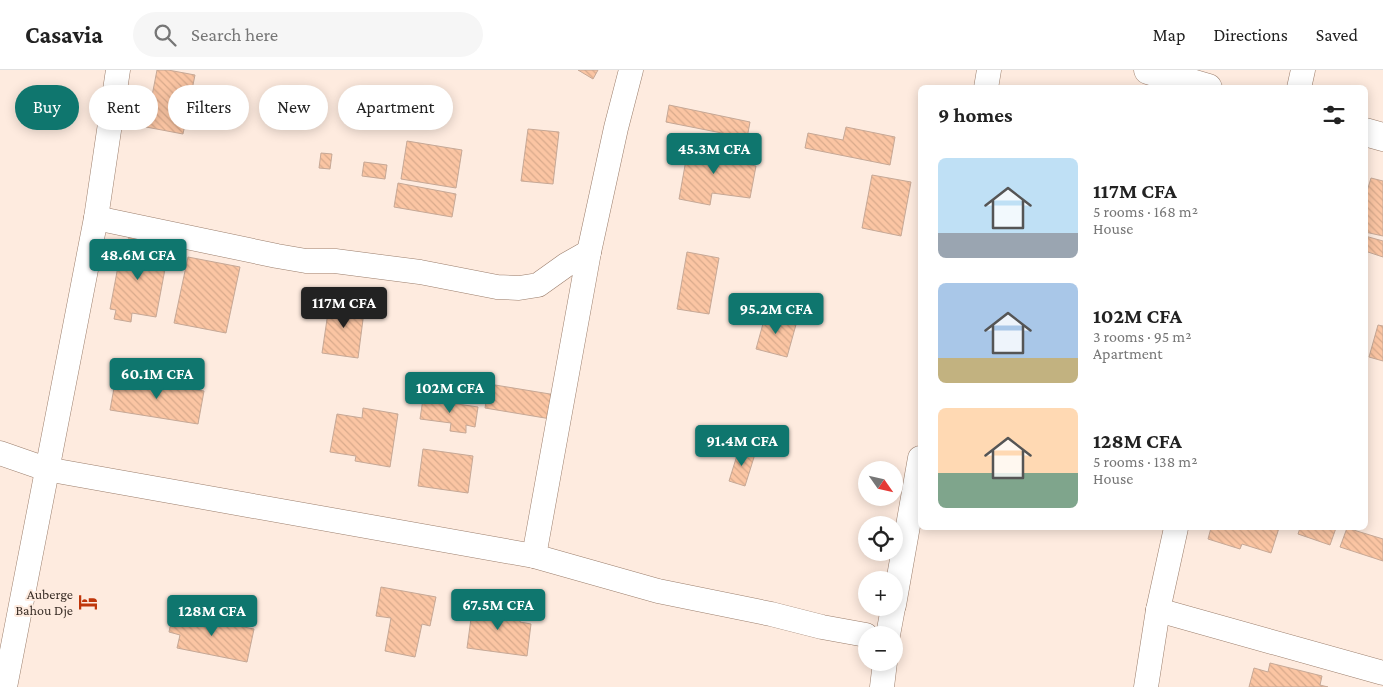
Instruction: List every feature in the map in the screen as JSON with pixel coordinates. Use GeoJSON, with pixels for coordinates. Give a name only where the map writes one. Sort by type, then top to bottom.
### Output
{"type":"FeatureCollection","features":[{"type":"Feature","properties":{"kind":"street"},"geometry":{"type":"LineString","coordinates":[[5,687],[96,218],[118,70]]}},
{"type":"Feature","properties":{"kind":"street"},"geometry":{"type":"LineString","coordinates":[[534,556],[590,252],[616,128],[631,70]]}},
{"type":"Feature","properties":{"kind":"street"},"geometry":{"type":"LineString","coordinates":[[987,85],[990,70]]}},
{"type":"Feature","properties":{"kind":"street"},"geometry":{"type":"LineString","coordinates":[[1148,70],[1198,85]]}},
{"type":"Feature","properties":{"kind":"street"},"geometry":{"type":"LineString","coordinates":[[1300,85],[1303,70]]}},
{"type":"Feature","properties":{"kind":"street"},"geometry":{"type":"LineString","coordinates":[[1368,133],[1383,137]]}},
{"type":"Feature","properties":{"kind":"street"},"geometry":{"type":"LineString","coordinates":[[96,218],[306,261],[335,261],[420,272],[497,287],[519,288],[538,284],[590,252]]}},
{"type":"Feature","properties":{"kind":"street"},"geometry":{"type":"LineString","coordinates":[[0,453],[46,469],[534,556],[658,592],[771,614],[822,628],[858,634]]}},
{"type":"Feature","properties":{"kind":"street"},"geometry":{"type":"LineString","coordinates":[[900,571],[918,469]]}},
{"type":"Feature","properties":{"kind":"street"},"geometry":{"type":"LineString","coordinates":[[1146,687],[1158,610],[1176,530]]}},
{"type":"Feature","properties":{"kind":"street"},"geometry":{"type":"LineString","coordinates":[[1158,610],[1383,673]]}},
{"type":"Feature","properties":{"kind":"street"},"geometry":{"type":"LineString","coordinates":[[882,687],[884,671]]}},
{"type":"Feature","properties":{"kind":"building"},"geometry":{"type":"Polygon","coordinates":[[[157,70],[195,75],[193,85],[168,85],[168,130],[184,130],[183,134],[158,129],[158,85],[154,85],[157,70]]]}},
{"type":"Feature","properties":{"kind":"building"},"geometry":{"type":"Polygon","coordinates":[[[578,70],[598,70],[593,79],[578,70]]]}},
{"type":"Feature","properties":{"kind":"building"},"geometry":{"type":"Polygon","coordinates":[[[669,105],[750,122],[747,138],[666,122],[669,105]]]}},
{"type":"Feature","properties":{"kind":"building"},"geometry":{"type":"Polygon","coordinates":[[[846,127],[895,137],[890,165],[805,148],[808,133],[843,140],[846,127]]]}},
{"type":"Feature","properties":{"kind":"building"},"geometry":{"type":"Polygon","coordinates":[[[528,129],[559,132],[553,184],[521,181],[528,129]]]}},
{"type":"Feature","properties":{"kind":"building"},"geometry":{"type":"Polygon","coordinates":[[[407,141],[462,150],[456,188],[401,179],[407,141]]]}},
{"type":"Feature","properties":{"kind":"building"},"geometry":{"type":"Polygon","coordinates":[[[689,143],[728,150],[726,160],[756,166],[750,198],[712,193],[710,205],[679,199],[689,143]]]}},
{"type":"Feature","properties":{"kind":"building"},"geometry":{"type":"Polygon","coordinates":[[[321,153],[332,154],[330,169],[319,168],[321,153]]]}},
{"type":"Feature","properties":{"kind":"building"},"geometry":{"type":"Polygon","coordinates":[[[364,162],[387,165],[385,179],[362,176],[364,162]]]}},
{"type":"Feature","properties":{"kind":"building"},"geometry":{"type":"Polygon","coordinates":[[[872,175],[911,182],[901,236],[862,228],[872,175]]]}},
{"type":"Feature","properties":{"kind":"building"},"geometry":{"type":"Polygon","coordinates":[[[1371,178],[1383,181],[1383,236],[1368,233],[1368,188],[1371,178]]]}},
{"type":"Feature","properties":{"kind":"building"},"geometry":{"type":"Polygon","coordinates":[[[398,183],[456,194],[452,217],[394,207],[398,183]]]}},
{"type":"Feature","properties":{"kind":"building"},"geometry":{"type":"Polygon","coordinates":[[[129,237],[147,240],[145,249],[168,253],[156,317],[132,313],[131,322],[114,319],[116,310],[110,309],[122,245],[128,246],[129,237]]]}},
{"type":"Feature","properties":{"kind":"building"},"geometry":{"type":"Polygon","coordinates":[[[1368,237],[1383,241],[1383,257],[1368,252],[1368,237]]]}},
{"type":"Feature","properties":{"kind":"building"},"geometry":{"type":"Polygon","coordinates":[[[687,252],[719,258],[709,314],[677,309],[687,252]]]}},
{"type":"Feature","properties":{"kind":"building"},"geometry":{"type":"Polygon","coordinates":[[[188,257],[240,267],[226,333],[174,323],[188,257]]]}},
{"type":"Feature","properties":{"kind":"building"},"geometry":{"type":"Polygon","coordinates":[[[330,299],[365,304],[358,358],[322,353],[330,299]]]}},
{"type":"Feature","properties":{"kind":"building"},"geometry":{"type":"Polygon","coordinates":[[[766,313],[797,321],[787,357],[756,349],[766,313]]]}},
{"type":"Feature","properties":{"kind":"building"},"geometry":{"type":"Polygon","coordinates":[[[1378,325],[1383,326],[1383,361],[1369,357],[1378,325]]]}},
{"type":"Feature","properties":{"kind":"building"},"geometry":{"type":"Polygon","coordinates":[[[116,377],[204,391],[198,424],[110,410],[116,377]]]}},
{"type":"Feature","properties":{"kind":"building"},"geometry":{"type":"Polygon","coordinates":[[[489,384],[556,395],[551,419],[485,408],[489,384]]]}},
{"type":"Feature","properties":{"kind":"building"},"geometry":{"type":"Polygon","coordinates":[[[423,399],[478,407],[475,427],[466,425],[466,433],[450,431],[451,423],[420,419],[423,399]]]}},
{"type":"Feature","properties":{"kind":"building"},"geometry":{"type":"Polygon","coordinates":[[[363,408],[398,414],[390,467],[355,461],[356,456],[330,452],[337,414],[362,418],[363,408]]]}},
{"type":"Feature","properties":{"kind":"building"},"geometry":{"type":"Polygon","coordinates":[[[423,449],[473,456],[468,493],[418,486],[423,449]]]}},
{"type":"Feature","properties":{"kind":"building"},"geometry":{"type":"Polygon","coordinates":[[[739,449],[755,454],[745,486],[729,481],[739,449]]]}},
{"type":"Feature","properties":{"kind":"building"},"geometry":{"type":"Polygon","coordinates":[[[1210,530],[1278,530],[1271,553],[1242,544],[1240,549],[1208,539],[1210,530]]]}},
{"type":"Feature","properties":{"kind":"building"},"geometry":{"type":"Polygon","coordinates":[[[1299,530],[1335,530],[1330,545],[1298,534],[1299,530]]]}},
{"type":"Feature","properties":{"kind":"building"},"geometry":{"type":"Polygon","coordinates":[[[1346,530],[1354,530],[1383,539],[1383,561],[1340,547],[1346,530]]]}},
{"type":"Feature","properties":{"kind":"building"},"geometry":{"type":"Polygon","coordinates":[[[381,587],[436,597],[430,626],[422,624],[415,657],[385,651],[391,618],[376,616],[381,587]]]}},
{"type":"Feature","properties":{"kind":"building"},"geometry":{"type":"Polygon","coordinates":[[[473,604],[521,611],[520,622],[531,624],[527,656],[467,648],[473,604]]]}},
{"type":"Feature","properties":{"kind":"building"},"geometry":{"type":"Polygon","coordinates":[[[173,613],[254,629],[247,662],[177,648],[180,635],[169,632],[173,613]]]}},
{"type":"Feature","properties":{"kind":"building"},"geometry":{"type":"Polygon","coordinates":[[[1270,663],[1322,676],[1320,685],[1328,687],[1249,687],[1254,668],[1268,672],[1270,663]]]}},
{"type":"Feature","properties":{"kind":"place","name":"Auberge Bahou Dje"},"geometry":{"type":"Point","coordinates":[88,602]}}]}
